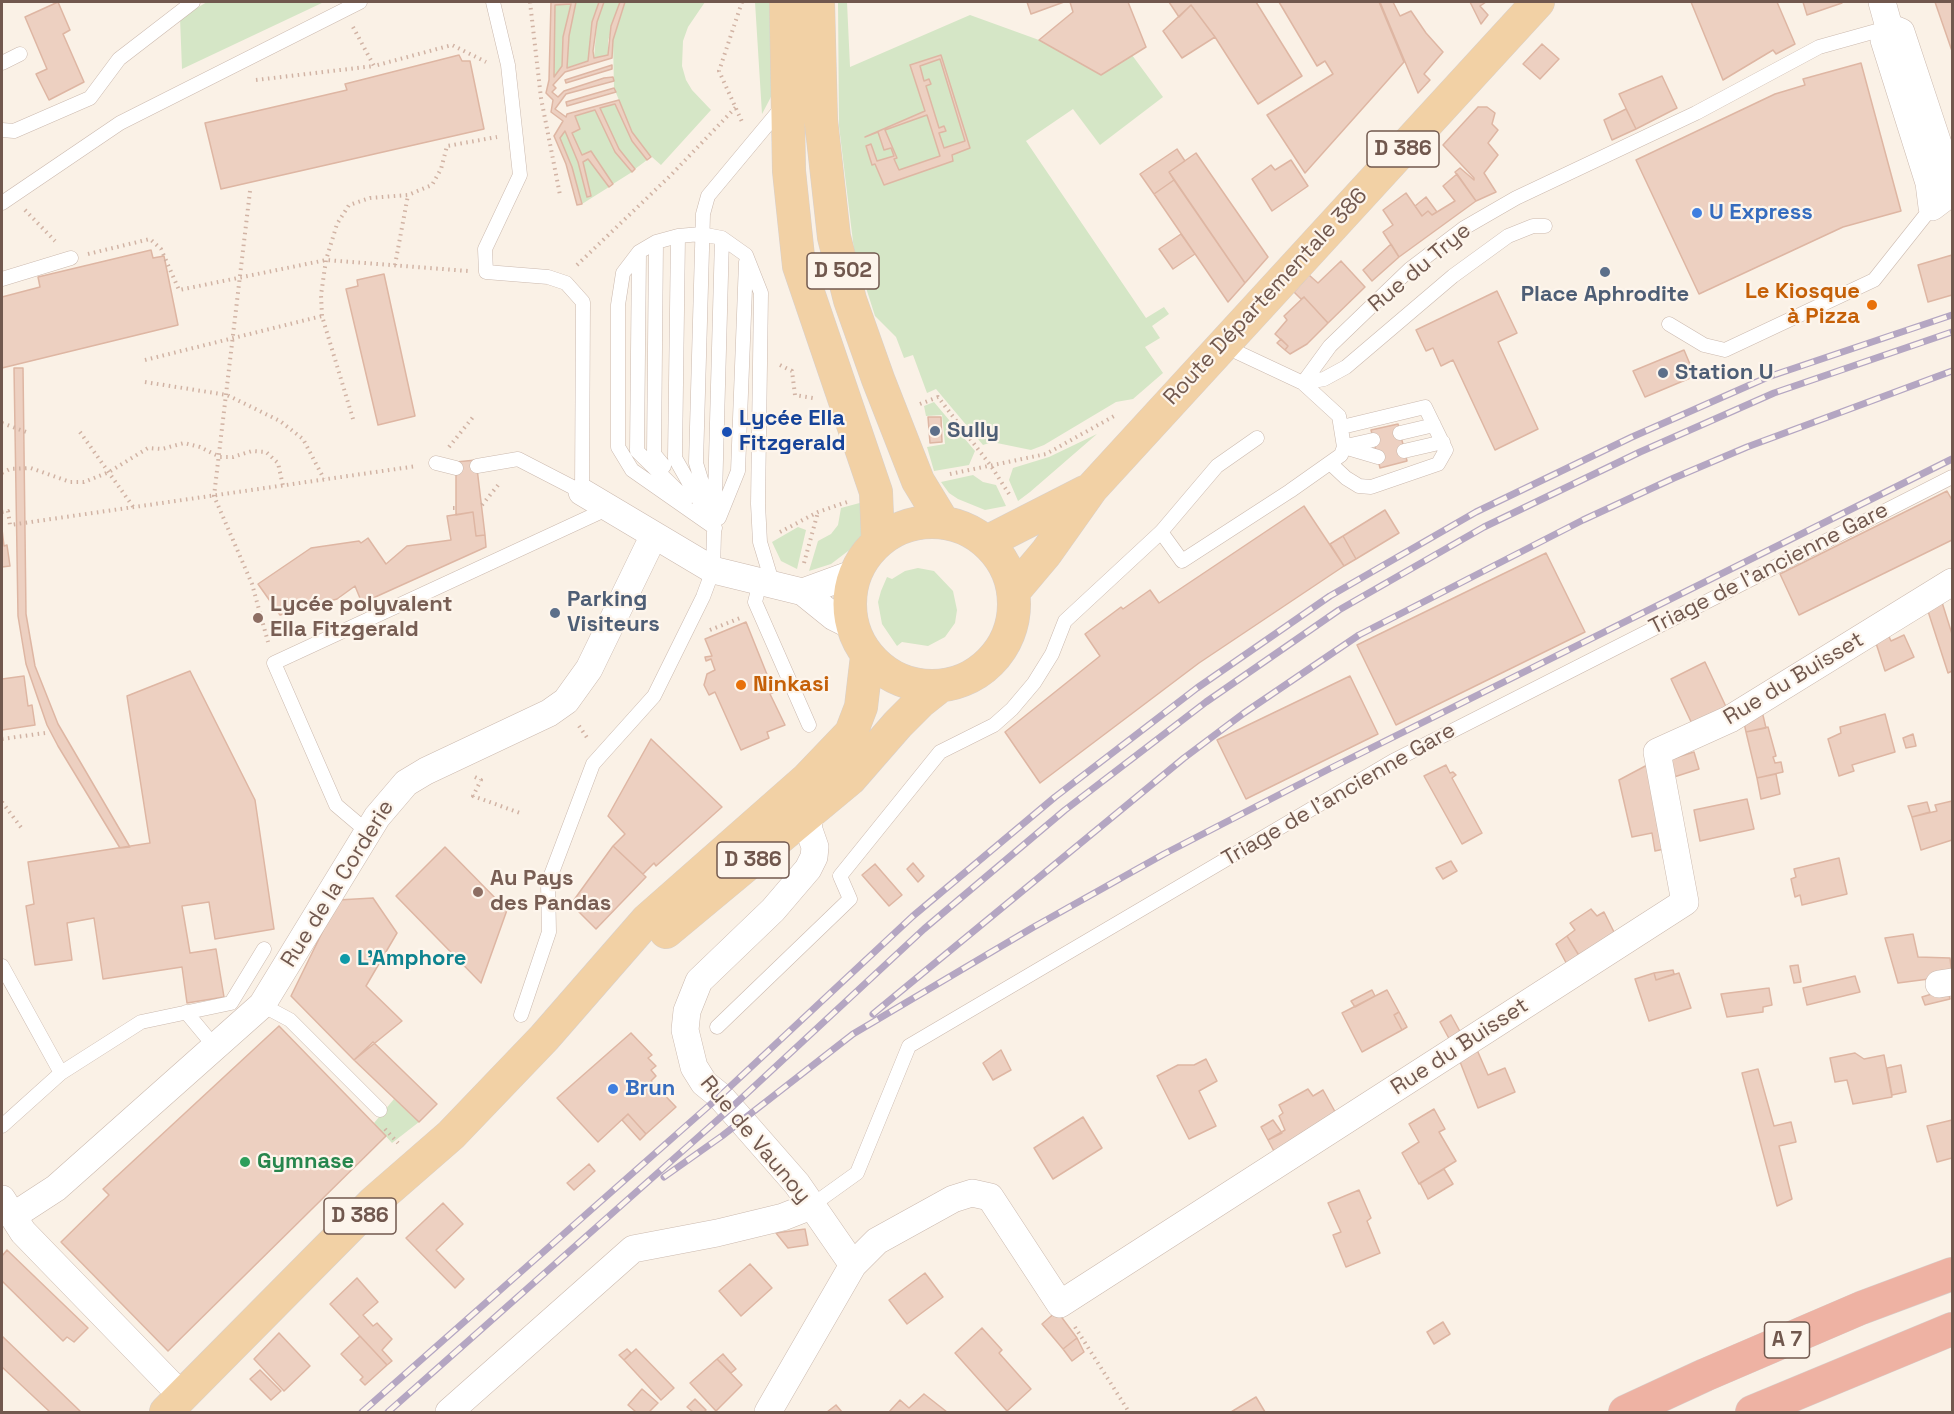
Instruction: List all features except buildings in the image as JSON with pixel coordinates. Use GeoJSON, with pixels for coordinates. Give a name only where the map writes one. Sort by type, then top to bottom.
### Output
{"type":"FeatureCollection","features":[{"type":"Feature","properties":{"kind":"highway","name":"A 7"},"geometry":{"type":"LineString","coordinates":[[1625,1413],[1705,1375],[1861,1308],[1953,1274]]}},
{"type":"Feature","properties":{"kind":"highway","name":"A 7"},"geometry":{"type":"LineString","coordinates":[[1752,1413],[1953,1329]]}},
{"type":"Feature","properties":{"kind":"main road","name":"D 502"},"geometry":{"type":"LineString","coordinates":[[786,2],[789,171],[799,266],[876,492],[878,542]]}},
{"type":"Feature","properties":{"kind":"main road","name":"D 502"},"geometry":{"type":"LineString","coordinates":[[818,2],[821,120],[834,237],[850,300],[878,379],[918,481],[943,522]]}},
{"type":"Feature","properties":{"kind":"main road","name":"Route Départementale 386"},"geometry":{"type":"LineString","coordinates":[[1014,591],[1046,553],[1092,488],[1538,2]]}},
{"type":"Feature","properties":{"kind":"main road","name":"Route Départementale 386"},"geometry":{"type":"LineString","coordinates":[[987,542],[1027,524],[1092,488]]}},
{"type":"Feature","properties":{"kind":"main road"},"geometry":{"type":"LineString","coordinates":[[920,522],[943,522],[966,529],[987,542],[1004,564],[1014,591],[1014,618],[1005,644],[989,666],[966,681],[939,687],[912,685],[887,674],[867,656],[852,626],[849,597],[855,573],[865,556],[878,542],[897,529],[920,522]]}},
{"type":"Feature","properties":{"kind":"main road","name":"D 386"},"geometry":{"type":"LineString","coordinates":[[811,812],[851,733],[861,706],[867,656]]}},
{"type":"Feature","properties":{"kind":"main road","name":"D 386"},"geometry":{"type":"LineString","coordinates":[[556,1023],[850,779],[898,724],[939,687]]}},
{"type":"Feature","properties":{"kind":"main road","name":"D 386"},"geometry":{"type":"LineString","coordinates":[[174,1404],[374,1202],[451,1135],[556,1023],[647,920],[807,779],[851,733]]}},
{"type":"Feature","properties":{"kind":"street"},"geometry":{"type":"LineString","coordinates":[[1886,14],[1884,40],[1929,183],[1932,207]]}},
{"type":"Feature","properties":{"kind":"street"},"geometry":{"type":"LineString","coordinates":[[582,492],[713,570],[803,592],[834,617],[852,626]]}},
{"type":"Feature","properties":{"kind":"street","name":"Rue de la Corderie"},"geometry":{"type":"LineString","coordinates":[[5,1212],[56,1188],[262,1005],[369,832],[393,796],[406,783],[426,771],[549,712],[566,701],[589,669],[654,535]]}},
{"type":"Feature","properties":{"kind":"street"},"geometry":{"type":"LineString","coordinates":[[803,592],[855,573]]}},
{"type":"Feature","properties":{"kind":"street","name":"Rue du Buisset"},"geometry":{"type":"LineString","coordinates":[[1060,1304],[1685,902],[1657,752],[1730,719],[1953,582]]}},
{"type":"Feature","properties":{"kind":"street","name":"Rue de Vaunoy"},"geometry":{"type":"LineString","coordinates":[[811,812],[808,827],[815,847],[814,857],[808,869],[773,910],[699,981],[690,1003],[686,1030],[694,1067],[704,1083],[726,1102],[797,1184],[853,1265]]}},
{"type":"Feature","properties":{"kind":"street"},"geometry":{"type":"LineString","coordinates":[[768,1413],[853,1265],[877,1241],[953,1199],[972,1193],[990,1197],[1060,1304]]}},
{"type":"Feature","properties":{"kind":"street"},"geometry":{"type":"LineString","coordinates":[[449,1413],[633,1249],[783,1217],[812,1206]]}},
{"type":"Feature","properties":{"kind":"street"},"geometry":{"type":"LineString","coordinates":[[5,1212],[174,1404]]}},
{"type":"Feature","properties":{"kind":"lane"},"geometry":{"type":"LineString","coordinates":[[2,130],[14,131],[90,98],[119,59],[192,2]]}},
{"type":"Feature","properties":{"kind":"lane"},"geometry":{"type":"LineString","coordinates":[[7,200],[120,123],[360,2]]}},
{"type":"Feature","properties":{"kind":"lane"},"geometry":{"type":"LineString","coordinates":[[477,466],[518,459],[582,492],[583,302],[566,283],[548,277],[486,272],[485,249],[520,175],[508,65],[493,2]]}},
{"type":"Feature","properties":{"kind":"lane","name":"Rue du Trye"},"geometry":{"type":"LineString","coordinates":[[1303,383],[1330,346],[1410,269],[1464,228],[1516,198],[1696,113],[1886,14]]}},
{"type":"Feature","properties":{"kind":"lane"},"geometry":{"type":"LineString","coordinates":[[2,63],[20,54]]}},
{"type":"Feature","properties":{"kind":"lane"},"geometry":{"type":"LineString","coordinates":[[715,528],[696,463],[701,234],[708,196],[788,100]]}},
{"type":"Feature","properties":{"kind":"lane"},"geometry":{"type":"LineString","coordinates":[[1670,324],[1704,345],[1725,350],[1874,280],[1932,207]]}},
{"type":"Feature","properties":{"kind":"lane","name":"Rue du Trye"},"geometry":{"type":"LineString","coordinates":[[1303,383],[1324,379],[1346,367],[1454,276],[1508,236],[1533,226],[1545,226]]}},
{"type":"Feature","properties":{"kind":"lane"},"geometry":{"type":"LineString","coordinates":[[715,528],[632,470],[618,447],[619,288],[623,273],[639,252],[656,242],[678,236],[701,234],[722,238],[746,255],[761,293],[758,504],[760,542],[767,584],[755,602],[809,725]]}},
{"type":"Feature","properties":{"kind":"lane"},"geometry":{"type":"LineString","coordinates":[[678,236],[675,458],[715,528]]}},
{"type":"Feature","properties":{"kind":"lane"},"geometry":{"type":"LineString","coordinates":[[521,1015],[549,932],[548,883],[593,764],[654,696],[713,570],[722,238]]}},
{"type":"Feature","properties":{"kind":"lane"},"geometry":{"type":"LineString","coordinates":[[656,242],[654,454],[715,528]]}},
{"type":"Feature","properties":{"kind":"lane"},"geometry":{"type":"LineString","coordinates":[[639,252],[637,451],[715,528]]}},
{"type":"Feature","properties":{"kind":"lane"},"geometry":{"type":"LineString","coordinates":[[715,528],[738,471],[746,255]]}},
{"type":"Feature","properties":{"kind":"lane"},"geometry":{"type":"LineString","coordinates":[[2,279],[71,258]]}},
{"type":"Feature","properties":{"kind":"lane"},"geometry":{"type":"LineString","coordinates":[[1161,532],[1182,561],[1330,463],[1341,455],[1344,447],[1339,416],[1303,383],[1221,345]]}},
{"type":"Feature","properties":{"kind":"lane"},"geometry":{"type":"LineString","coordinates":[[1330,463],[1352,482],[1371,487],[1437,464],[1446,450],[1425,406],[1341,427]]}},
{"type":"Feature","properties":{"kind":"lane"},"geometry":{"type":"LineString","coordinates":[[1400,433],[1434,425]]}},
{"type":"Feature","properties":{"kind":"lane"},"geometry":{"type":"LineString","coordinates":[[717,1027],[850,899],[840,876],[940,752],[994,725],[1012,710],[1034,683],[1052,654],[1065,621],[1161,532],[1217,466],[1257,438]]}},
{"type":"Feature","properties":{"kind":"lane"},"geometry":{"type":"LineString","coordinates":[[1344,447],[1373,440]]}},
{"type":"Feature","properties":{"kind":"lane"},"geometry":{"type":"LineString","coordinates":[[1404,451],[1443,442]]}},
{"type":"Feature","properties":{"kind":"lane"},"geometry":{"type":"LineString","coordinates":[[1344,447],[1378,457]]}},
{"type":"Feature","properties":{"kind":"lane"},"geometry":{"type":"LineString","coordinates":[[436,463],[456,468]]}},
{"type":"Feature","properties":{"kind":"lane","name":"Triage de l'ancienne Gare"},"geometry":{"type":"LineString","coordinates":[[812,1206],[857,1173],[909,1046],[1394,761],[1953,477]]}},
{"type":"Feature","properties":{"kind":"lane"},"geometry":{"type":"LineString","coordinates":[[369,832],[336,805],[274,663],[609,508]]}},
{"type":"Feature","properties":{"kind":"lane"},"geometry":{"type":"LineString","coordinates":[[2,1126],[61,1073],[141,1022],[231,1002],[264,949]]}},
{"type":"Feature","properties":{"kind":"lane"},"geometry":{"type":"LineString","coordinates":[[2,966],[61,1073]]}},
{"type":"Feature","properties":{"kind":"lane"},"geometry":{"type":"LineString","coordinates":[[262,1005],[290,1020],[380,1110]]}},
{"type":"Feature","properties":{"kind":"lane"},"geometry":{"type":"LineString","coordinates":[[186,1012],[215,1047]]}},
{"type":"Feature","properties":{"kind":"path"},"geometry":{"type":"LineString","coordinates":[[530,2],[541,98],[560,195]]}},
{"type":"Feature","properties":{"kind":"path"},"geometry":{"type":"LineString","coordinates":[[742,2],[719,71],[752,144]]}},
{"type":"Feature","properties":{"kind":"path"},"geometry":{"type":"LineString","coordinates":[[345,9],[374,66]]}},
{"type":"Feature","properties":{"kind":"path"},"geometry":{"type":"LineString","coordinates":[[250,81],[374,66],[452,45],[482,61],[508,65]]}},
{"type":"Feature","properties":{"kind":"path"},"geometry":{"type":"LineString","coordinates":[[566,283],[570,273],[671,175],[736,107]]}},
{"type":"Feature","properties":{"kind":"path"},"geometry":{"type":"LineString","coordinates":[[353,419],[322,316],[321,295],[326,260],[338,224],[349,205],[370,198],[408,195],[432,185],[441,169],[447,146],[515,134]]}},
{"type":"Feature","properties":{"kind":"path"},"geometry":{"type":"LineString","coordinates":[[250,191],[214,496],[252,584],[274,663]]}},
{"type":"Feature","properties":{"kind":"path"},"geometry":{"type":"LineString","coordinates":[[395,266],[408,195]]}},
{"type":"Feature","properties":{"kind":"path"},"geometry":{"type":"LineString","coordinates":[[7,200],[71,258],[150,239],[161,249],[179,290],[326,260],[486,272]]}},
{"type":"Feature","properties":{"kind":"path"},"geometry":{"type":"LineString","coordinates":[[145,360],[322,316]]}},
{"type":"Feature","properties":{"kind":"path"},"geometry":{"type":"LineString","coordinates":[[790,369],[795,395],[813,398]]}},
{"type":"Feature","properties":{"kind":"path"},"geometry":{"type":"LineString","coordinates":[[145,382],[227,395],[280,421],[303,439],[324,480]]}},
{"type":"Feature","properties":{"kind":"path"},"geometry":{"type":"LineString","coordinates":[[917,405],[938,397],[991,466],[1027,524]]}},
{"type":"Feature","properties":{"kind":"path"},"geometry":{"type":"LineString","coordinates":[[2,512],[8,511],[10,525],[436,463],[473,417]]}},
{"type":"Feature","properties":{"kind":"path"},"geometry":{"type":"LineString","coordinates":[[2,423],[29,433]]}},
{"type":"Feature","properties":{"kind":"path"},"geometry":{"type":"LineString","coordinates":[[80,432],[135,508]]}},
{"type":"Feature","properties":{"kind":"path"},"geometry":{"type":"LineString","coordinates":[[2,472],[10,469],[31,468],[70,482],[84,482],[109,472],[148,448],[162,449],[184,443],[200,447],[220,457],[233,457],[252,451],[266,452],[278,463],[283,486]]}},
{"type":"Feature","properties":{"kind":"path"},"geometry":{"type":"LineString","coordinates":[[803,592],[802,570],[818,512]]}},
{"type":"Feature","properties":{"kind":"path"},"geometry":{"type":"LineString","coordinates":[[690,622],[710,630],[746,616],[761,617]]}},
{"type":"Feature","properties":{"kind":"path"},"geometry":{"type":"LineString","coordinates":[[2,739],[45,732]]}},
{"type":"Feature","properties":{"kind":"path"},"geometry":{"type":"LineString","coordinates":[[474,776],[481,780],[473,796],[520,813]]}},
{"type":"Feature","properties":{"kind":"path"},"geometry":{"type":"LineString","coordinates":[[2,802],[23,830]]}},
{"type":"Feature","properties":{"kind":"path"},"geometry":{"type":"LineString","coordinates":[[1060,1304],[1129,1413]]}},
{"type":"Feature","properties":{"kind":"green space"},"geometry":{"type":"Polygon","coordinates":[[[207,2],[324,2],[182,69],[180,18],[207,2]]]}},
{"type":"Feature","properties":{"kind":"green space"},"geometry":{"type":"Polygon","coordinates":[[[576,2],[599,2],[592,22],[588,61],[567,68],[569,36],[576,2]]]}},
{"type":"Feature","properties":{"kind":"green space"},"geometry":{"type":"Polygon","coordinates":[[[604,2],[620,2],[608,41],[608,55],[594,58],[597,22],[604,2]]]}},
{"type":"Feature","properties":{"kind":"green space"},"geometry":{"type":"Polygon","coordinates":[[[625,2],[705,2],[688,27],[683,41],[682,66],[692,90],[711,110],[661,165],[644,150],[632,132],[614,88],[613,40],[625,2]]]}},
{"type":"Feature","properties":{"kind":"green space"},"geometry":{"type":"Polygon","coordinates":[[[755,2],[775,2],[772,95],[762,114],[755,2]]]}},
{"type":"Feature","properties":{"kind":"green space"},"geometry":{"type":"Polygon","coordinates":[[[838,2],[847,2],[850,67],[970,15],[1039,40],[1101,75],[1132,55],[1163,97],[1100,145],[1073,109],[1026,141],[1146,318],[1164,307],[1169,314],[1152,326],[1160,338],[1145,347],[1163,373],[1133,399],[1116,402],[1044,445],[1031,450],[992,442],[983,445],[936,389],[927,393],[913,355],[904,358],[896,337],[875,316],[854,250],[839,126],[838,2]]]}},
{"type":"Feature","properties":{"kind":"green space"},"geometry":{"type":"Polygon","coordinates":[[[571,4],[563,37],[562,66],[554,77],[555,5],[571,4]]]}},
{"type":"Feature","properties":{"kind":"green space"},"geometry":{"type":"Polygon","coordinates":[[[615,104],[632,141],[647,160],[635,169],[619,149],[600,108],[615,104]]]}},
{"type":"Feature","properties":{"kind":"green space"},"geometry":{"type":"Polygon","coordinates":[[[595,110],[615,152],[632,172],[613,184],[591,152],[582,155],[572,133],[580,129],[575,116],[595,110]]]}},
{"type":"Feature","properties":{"kind":"green space"},"geometry":{"type":"Polygon","coordinates":[[[565,131],[578,162],[587,197],[591,196],[583,162],[588,159],[609,187],[582,204],[572,167],[560,138],[565,131]]]}},
{"type":"Feature","properties":{"kind":"green space"},"geometry":{"type":"Polygon","coordinates":[[[934,402],[975,451],[969,465],[934,471],[927,447],[945,444],[942,415],[926,416],[924,406],[934,402]]]}},
{"type":"Feature","properties":{"kind":"green space"},"geometry":{"type":"Polygon","coordinates":[[[1097,434],[1018,501],[1009,480],[1013,468],[1049,457],[1097,434]]]}},
{"type":"Feature","properties":{"kind":"green space"},"geometry":{"type":"Polygon","coordinates":[[[973,475],[983,482],[996,485],[1006,506],[985,510],[958,499],[949,493],[941,482],[973,475]]]}},
{"type":"Feature","properties":{"kind":"green space"},"geometry":{"type":"Polygon","coordinates":[[[867,501],[863,532],[856,545],[831,564],[809,571],[818,541],[831,534],[838,525],[841,508],[867,501]]]}},
{"type":"Feature","properties":{"kind":"green space"},"geometry":{"type":"Polygon","coordinates":[[[798,527],[806,530],[797,569],[781,561],[772,542],[798,527]]]}},
{"type":"Feature","properties":{"kind":"green space"},"geometry":{"type":"Polygon","coordinates":[[[918,568],[934,571],[953,591],[957,610],[955,623],[945,637],[928,646],[902,642],[897,646],[882,624],[878,602],[887,577],[892,579],[905,571],[918,568]]]}},
{"type":"Feature","properties":{"kind":"green space"},"geometry":{"type":"Polygon","coordinates":[[[394,1099],[419,1122],[392,1143],[374,1123],[394,1099]]]}},
{"type":"Feature","properties":{"kind":"railway"},"geometry":{"type":"LineString","coordinates":[[362,1412],[720,1096],[913,916],[1055,797],[1197,688],[1330,596],[1476,512],[1632,437],[1768,377],[1952,315]]}},
{"type":"Feature","properties":{"kind":"railway"},"geometry":{"type":"LineString","coordinates":[[388,1412],[731,1108],[924,929],[1065,810],[1206,702],[1339,610],[1484,527],[1640,452],[1774,393],[1952,332]]}},
{"type":"Feature","properties":{"kind":"railway"},"geometry":{"type":"LineString","coordinates":[[873,1014],[1184,758],[1244,713],[1359,635],[1583,520],[1674,478],[1747,447],[1952,371]]}},
{"type":"Feature","properties":{"kind":"railway"},"geometry":{"type":"LineString","coordinates":[[664,1177],[722,1136],[853,1034],[1032,928],[1164,854],[1329,769],[1952,459]]}},
{"type":"Feature","properties":{"kind":"place","name":"U Express"},"geometry":{"type":"Point","coordinates":[1697,213]}},
{"type":"Feature","properties":{"kind":"place","name":"Place Aphrodite"},"geometry":{"type":"Point","coordinates":[1605,272]}},
{"type":"Feature","properties":{"kind":"place","name":"Le Kiosque à Pizza"},"geometry":{"type":"Point","coordinates":[1872,305]}},
{"type":"Feature","properties":{"kind":"place","name":"Station U"},"geometry":{"type":"Point","coordinates":[1663,373]}},
{"type":"Feature","properties":{"kind":"place","name":"Sully"},"geometry":{"type":"Point","coordinates":[935,431]}},
{"type":"Feature","properties":{"kind":"place","name":"Lycée Ella Fitzgerald"},"geometry":{"type":"Point","coordinates":[727,432]}},
{"type":"Feature","properties":{"kind":"place","name":"Parking Visiteurs"},"geometry":{"type":"Point","coordinates":[555,613]}},
{"type":"Feature","properties":{"kind":"place","name":"Lycée polyvalent Ella Fitzgerald"},"geometry":{"type":"Point","coordinates":[258,618]}},
{"type":"Feature","properties":{"kind":"place","name":"Ninkasi"},"geometry":{"type":"Point","coordinates":[741,685]}},
{"type":"Feature","properties":{"kind":"place","name":"Au Pays des Pandas"},"geometry":{"type":"Point","coordinates":[478,892]}},
{"type":"Feature","properties":{"kind":"place","name":"L'Amphore"},"geometry":{"type":"Point","coordinates":[345,959]}},
{"type":"Feature","properties":{"kind":"place","name":"Brun"},"geometry":{"type":"Point","coordinates":[613,1089]}},
{"type":"Feature","properties":{"kind":"place","name":"Gymnase"},"geometry":{"type":"Point","coordinates":[245,1162]}}]}
